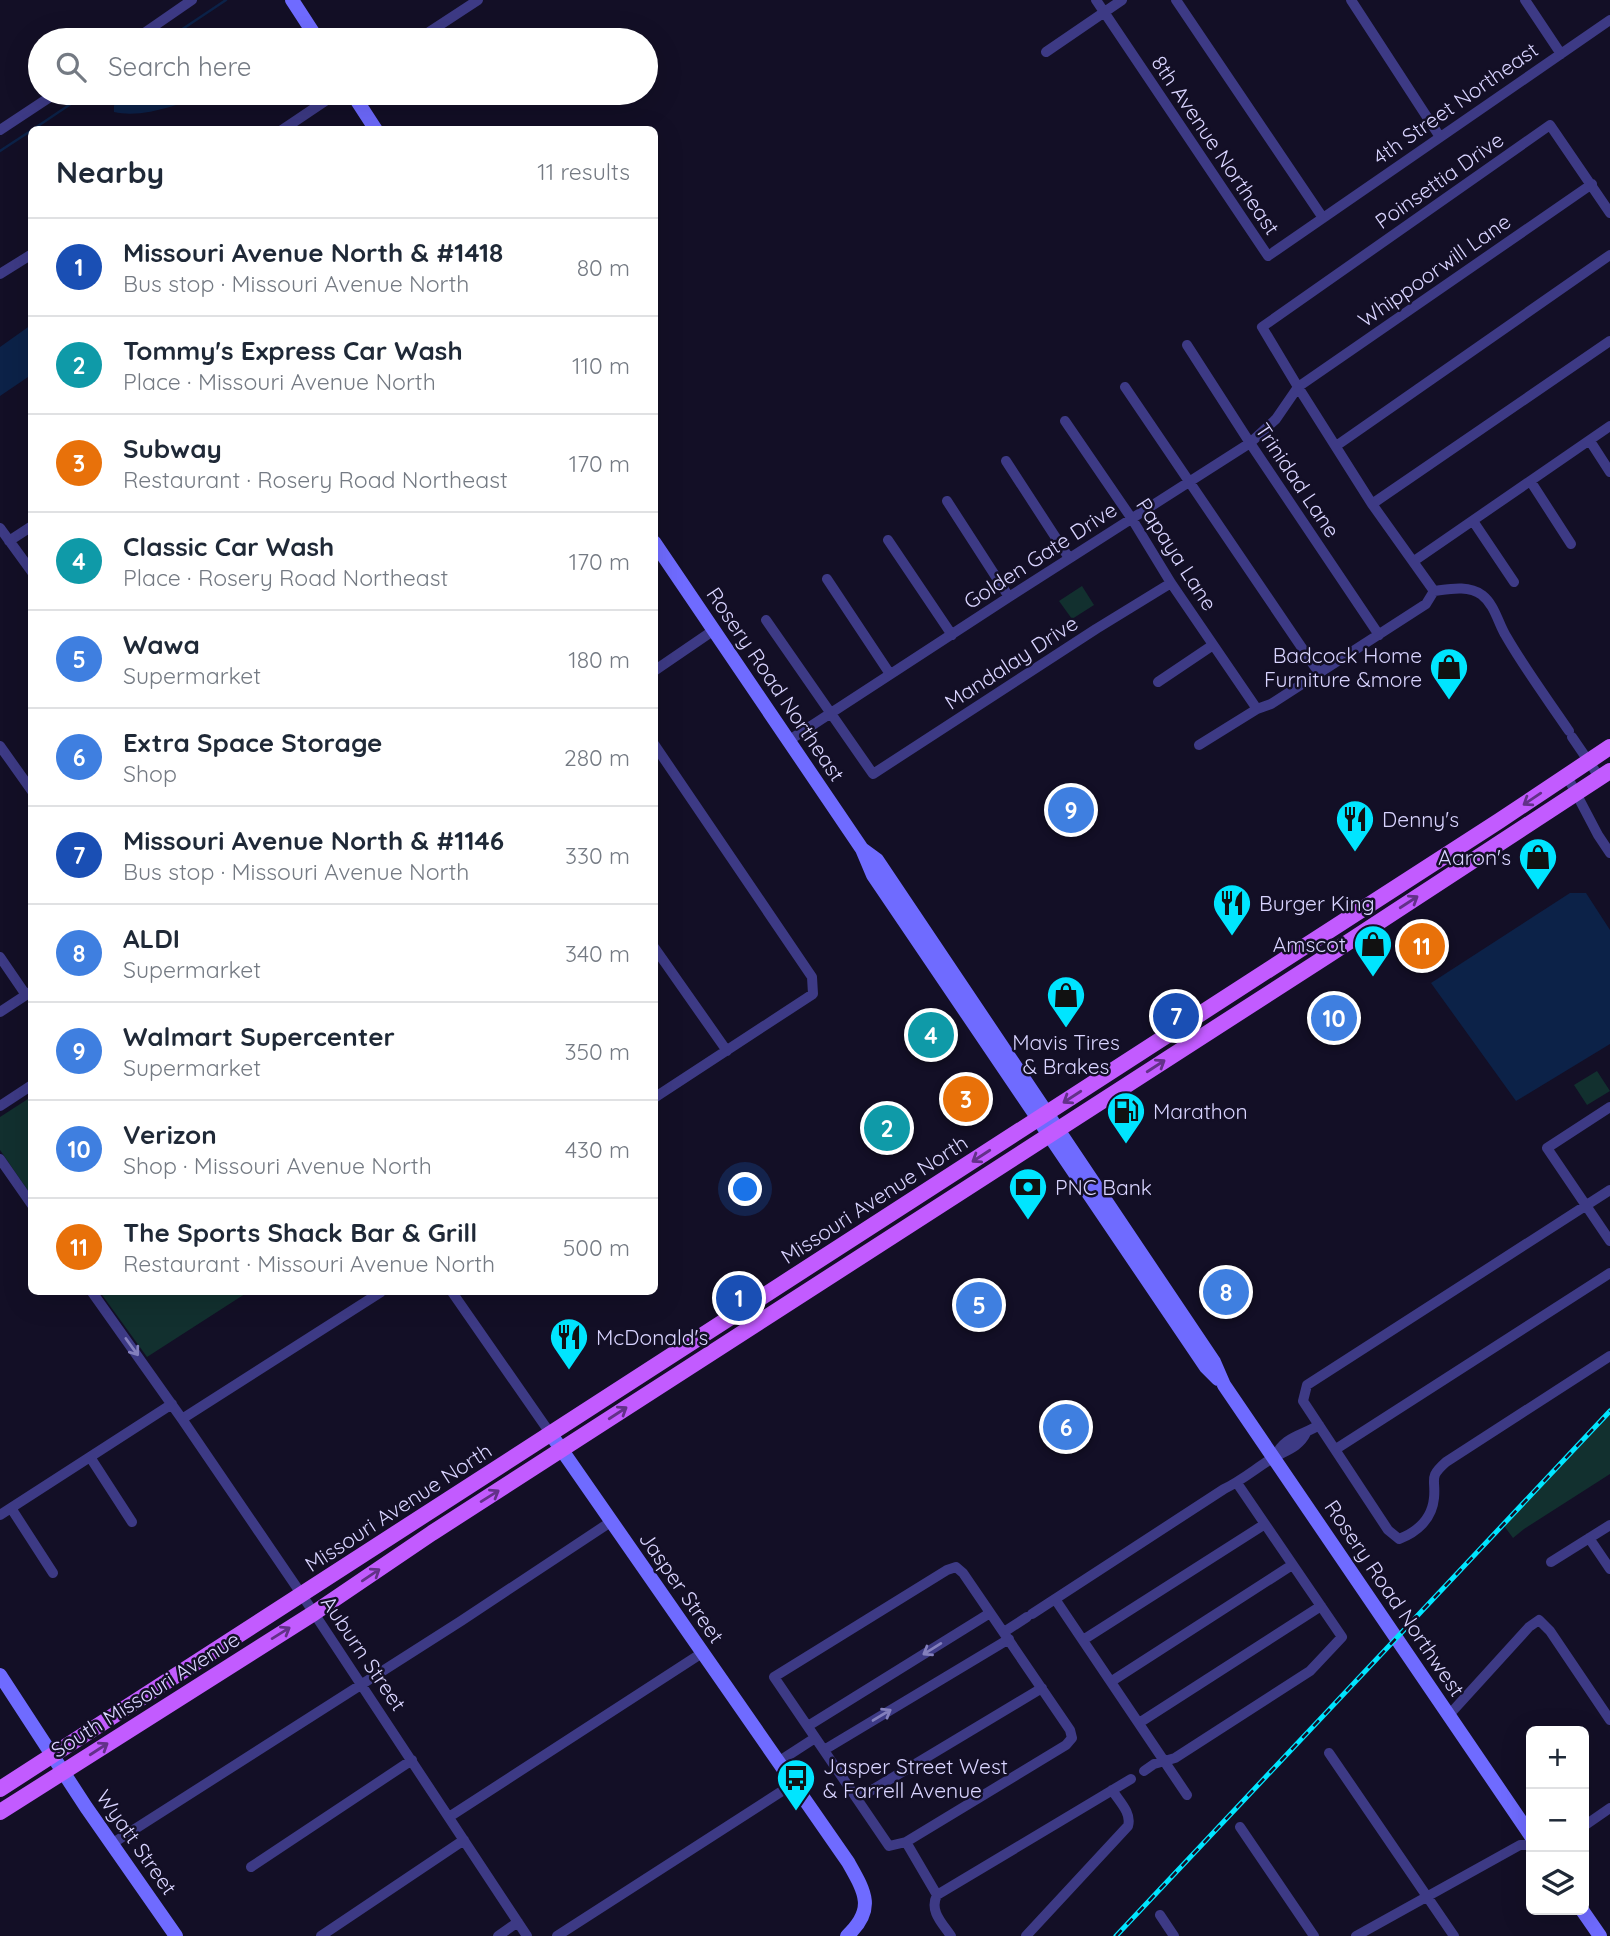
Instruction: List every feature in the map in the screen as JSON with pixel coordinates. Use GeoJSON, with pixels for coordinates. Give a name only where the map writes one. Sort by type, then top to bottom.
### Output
{"type":"FeatureCollection","features":[{"type":"Feature","properties":{"kind":"main road","name":"Missouri Avenue North"},"geometry":{"type":"LineString","coordinates":[[302,1595],[1610,747]]}},
{"type":"Feature","properties":{"kind":"main road","name":"Missouri Avenue North"},"geometry":{"type":"LineString","coordinates":[[314,1613],[432,1533],[1605,774]]}},
{"type":"Feature","properties":{"kind":"main road"},"geometry":{"type":"LineString","coordinates":[[1327,956],[1327,942],[1334,928]]}},
{"type":"Feature","properties":{"kind":"main road"},"geometry":{"type":"LineString","coordinates":[[1224,1023],[1227,1010],[1300,961],[1304,954],[1303,947]]}},
{"type":"Feature","properties":{"kind":"main road"},"geometry":{"type":"LineString","coordinates":[[806,1292],[816,1274],[877,1231],[895,1212]]}},
{"type":"Feature","properties":{"kind":"main road"},"geometry":{"type":"LineString","coordinates":[[726,1343],[752,1317],[794,1288],[804,1270]]}},
{"type":"Feature","properties":{"kind":"main road","name":"South Missouri Avenue"},"geometry":{"type":"LineString","coordinates":[[0,1789],[302,1595]]}},
{"type":"Feature","properties":{"kind":"main road","name":"South Missouri Avenue"},"geometry":{"type":"LineString","coordinates":[[0,1812],[314,1613]]}},
{"type":"Feature","properties":{"kind":"street"},"geometry":{"type":"LineString","coordinates":[[151,28],[192,0]]}},
{"type":"Feature","properties":{"kind":"street"},"geometry":{"type":"LineString","coordinates":[[292,0],[310,28]]}},
{"type":"Feature","properties":{"kind":"street"},"geometry":{"type":"LineString","coordinates":[[435,28],[478,0]]}},
{"type":"Feature","properties":{"kind":"street","name":"8th Avenue Northeast"},"geometry":{"type":"LineString","coordinates":[[1096,0],[1268,256],[1323,218]]}},
{"type":"Feature","properties":{"kind":"street"},"geometry":{"type":"LineString","coordinates":[[1046,52],[1122,0]]}},
{"type":"Feature","properties":{"kind":"street"},"geometry":{"type":"LineString","coordinates":[[1176,0],[1323,218]]}},
{"type":"Feature","properties":{"kind":"street"},"geometry":{"type":"LineString","coordinates":[[1351,0],[1440,136]]}},
{"type":"Feature","properties":{"kind":"street"},"geometry":{"type":"LineString","coordinates":[[1525,0],[1561,54]]}},
{"type":"Feature","properties":{"kind":"street","name":"4th Street Northeast"},"geometry":{"type":"LineString","coordinates":[[1323,218],[1610,20]]}},
{"type":"Feature","properties":{"kind":"street"},"geometry":{"type":"LineString","coordinates":[[0,130],[38,105]]}},
{"type":"Feature","properties":{"kind":"street"},"geometry":{"type":"LineString","coordinates":[[288,126],[319,105]]}},
{"type":"Feature","properties":{"kind":"street"},"geometry":{"type":"LineString","coordinates":[[360,105],[373,126]]}},
{"type":"Feature","properties":{"kind":"street","name":"Poinsettia Drive"},"geometry":{"type":"LineString","coordinates":[[1298,387],[1262,327],[1550,125],[1610,213]]}},
{"type":"Feature","properties":{"kind":"street","name":"Whippoorwill Lane"},"geometry":{"type":"LineString","coordinates":[[1298,387],[1592,184]]}},
{"type":"Feature","properties":{"kind":"street"},"geometry":{"type":"LineString","coordinates":[[1336,446],[1610,255]]}},
{"type":"Feature","properties":{"kind":"street"},"geometry":{"type":"LineString","coordinates":[[0,274],[28,256]]}},
{"type":"Feature","properties":{"kind":"street"},"geometry":{"type":"LineString","coordinates":[[1372,504],[1610,341]]}},
{"type":"Feature","properties":{"kind":"street","name":"Trinidad Lane"},"geometry":{"type":"LineString","coordinates":[[1187,345],[1379,635]]}},
{"type":"Feature","properties":{"kind":"street"},"geometry":{"type":"LineString","coordinates":[[1125,387],[1319,673]]}},
{"type":"Feature","properties":{"kind":"street"},"geometry":{"type":"LineString","coordinates":[[1298,387],[1372,504],[1434,591]]}},
{"type":"Feature","properties":{"kind":"street","name":"Golden Gate Drive"},"geometry":{"type":"LineString","coordinates":[[788,741],[1250,443],[1276,419],[1298,387]]}},
{"type":"Feature","properties":{"kind":"street","name":"Papaya Lane"},"geometry":{"type":"LineString","coordinates":[[1065,421],[1257,709]]}},
{"type":"Feature","properties":{"kind":"street"},"geometry":{"type":"LineString","coordinates":[[1414,561],[1610,426]]}},
{"type":"Feature","properties":{"kind":"street"},"geometry":{"type":"LineString","coordinates":[[1590,440],[1610,472]]}},
{"type":"Feature","properties":{"kind":"street"},"geometry":{"type":"LineString","coordinates":[[1006,461],[1069,558]]}},
{"type":"Feature","properties":{"kind":"street"},"geometry":{"type":"LineString","coordinates":[[1531,482],[1571,544]]}},
{"type":"Feature","properties":{"kind":"street"},"geometry":{"type":"LineString","coordinates":[[947,501],[1009,597]]}},
{"type":"Feature","properties":{"kind":"street"},"geometry":{"type":"LineString","coordinates":[[1473,521],[1514,582]]}},
{"type":"Feature","properties":{"kind":"street"},"geometry":{"type":"LineString","coordinates":[[0,528],[28,567]]}},
{"type":"Feature","properties":{"kind":"street"},"geometry":{"type":"LineString","coordinates":[[9,541],[28,529]]}},
{"type":"Feature","properties":{"kind":"street"},"geometry":{"type":"LineString","coordinates":[[888,540],[952,635]]}},
{"type":"Feature","properties":{"kind":"street","name":"Rosery Road Northeast"},"geometry":{"type":"LineString","coordinates":[[658,548],[862,849],[873,875],[1054,1132]]}},
{"type":"Feature","properties":{"kind":"street"},"geometry":{"type":"LineString","coordinates":[[827,579],[890,674]]}},
{"type":"Feature","properties":{"kind":"street","name":"Mandalay Drive"},"geometry":{"type":"LineString","coordinates":[[830,713],[873,774],[1171,583]]}},
{"type":"Feature","properties":{"kind":"street"},"geometry":{"type":"LineString","coordinates":[[1434,591],[1470,589],[1482,595],[1493,607],[1506,635],[1589,761],[1605,774]]}},
{"type":"Feature","properties":{"kind":"street"},"geometry":{"type":"LineString","coordinates":[[1199,745],[1257,709],[1271,704],[1379,635],[1426,604],[1434,591]]}},
{"type":"Feature","properties":{"kind":"street"},"geometry":{"type":"LineString","coordinates":[[766,620],[830,713]]}},
{"type":"Feature","properties":{"kind":"street"},"geometry":{"type":"LineString","coordinates":[[658,668],[714,630]]}},
{"type":"Feature","properties":{"kind":"street"},"geometry":{"type":"LineString","coordinates":[[1158,681],[1213,645]]}},
{"type":"Feature","properties":{"kind":"street"},"geometry":{"type":"LineString","coordinates":[[0,746],[28,785]]}},
{"type":"Feature","properties":{"kind":"street"},"geometry":{"type":"LineString","coordinates":[[658,750],[801,959],[812,977],[813,994],[658,1095]]}},
{"type":"Feature","properties":{"kind":"street"},"geometry":{"type":"LineString","coordinates":[[1567,776],[1610,853]]}},
{"type":"Feature","properties":{"kind":"street"},"geometry":{"type":"LineString","coordinates":[[658,953],[727,1051]]}},
{"type":"Feature","properties":{"kind":"street"},"geometry":{"type":"LineString","coordinates":[[0,957],[28,992]]}},
{"type":"Feature","properties":{"kind":"street"},"geometry":{"type":"LineString","coordinates":[[0,1012],[28,994]]}},
{"type":"Feature","properties":{"kind":"street"},"geometry":{"type":"LineString","coordinates":[[0,1106],[28,1088]]}},
{"type":"Feature","properties":{"kind":"street"},"geometry":{"type":"LineString","coordinates":[[1610,1107],[1546,1148],[1610,1241]]}},
{"type":"Feature","properties":{"kind":"street","name":"Rosery Road Northwest"},"geometry":{"type":"LineString","coordinates":[[1054,1132],[1118,1237],[1206,1367],[1224,1385],[1275,1457],[1526,1829]]}},
{"type":"Feature","properties":{"kind":"street","name":"Rosery Road Northwest"},"geometry":{"type":"LineString","coordinates":[[1054,1132],[1214,1362],[1224,1385]]}},
{"type":"Feature","properties":{"kind":"street"},"geometry":{"type":"LineString","coordinates":[[0,1160],[28,1199]]}},
{"type":"Feature","properties":{"kind":"street"},"geometry":{"type":"LineString","coordinates":[[1610,1190],[1307,1385],[1303,1401],[1388,1530],[1398,1539],[1410,1535],[1422,1526],[1431,1510],[1436,1471],[1446,1462],[1610,1356]]}},
{"type":"Feature","properties":{"kind":"street"},"geometry":{"type":"LineString","coordinates":[[1118,1237],[1129,1244],[1152,1278],[1161,1284]]}},
{"type":"Feature","properties":{"kind":"street"},"geometry":{"type":"LineString","coordinates":[[1336,1449],[1610,1273]]}},
{"type":"Feature","properties":{"kind":"street","name":"Auburn Street"},"geometry":{"type":"LineString","coordinates":[[94,1295],[302,1595],[527,1936]]}},
{"type":"Feature","properties":{"kind":"street"},"geometry":{"type":"LineString","coordinates":[[182,1419],[376,1295]]}},
{"type":"Feature","properties":{"kind":"street","name":"Jasper Street"},"geometry":{"type":"LineString","coordinates":[[454,1295],[853,1872],[865,1899],[864,1912],[858,1925],[847,1936]]}},
{"type":"Feature","properties":{"kind":"street"},"geometry":{"type":"LineString","coordinates":[[0,1515],[172,1404]]}},
{"type":"Feature","properties":{"kind":"street"},"geometry":{"type":"LineString","coordinates":[[824,1750],[1006,1635],[1029,1616],[1237,1483],[1275,1457],[1279,1448],[1298,1433],[1306,1433],[1318,1424]]}},
{"type":"Feature","properties":{"kind":"street"},"geometry":{"type":"LineString","coordinates":[[90,1457],[132,1522]]}},
{"type":"Feature","properties":{"kind":"street"},"geometry":{"type":"LineString","coordinates":[[1144,1771],[1175,1758],[1310,1671],[1342,1637],[1237,1483]]}},
{"type":"Feature","properties":{"kind":"street"},"geometry":{"type":"LineString","coordinates":[[12,1508],[53,1573]]}},
{"type":"Feature","properties":{"kind":"street"},"geometry":{"type":"LineString","coordinates":[[113,1843],[612,1521]]}},
{"type":"Feature","properties":{"kind":"street"},"geometry":{"type":"LineString","coordinates":[[1083,1640],[1265,1524]]}},
{"type":"Feature","properties":{"kind":"street"},"geometry":{"type":"LineString","coordinates":[[1551,1562],[1610,1525]]}},
{"type":"Feature","properties":{"kind":"street"},"geometry":{"type":"LineString","coordinates":[[1589,1538],[1610,1569]]}},
{"type":"Feature","properties":{"kind":"street"},"geometry":{"type":"LineString","coordinates":[[1112,1681],[1292,1565]]}},
{"type":"Feature","properties":{"kind":"street"},"geometry":{"type":"LineString","coordinates":[[956,1567],[990,1613],[1070,1730],[1072,1738],[1066,1745],[906,1842],[889,1846],[774,1677],[956,1567]]}},
{"type":"Feature","properties":{"kind":"street"},"geometry":{"type":"LineString","coordinates":[[1055,1599],[1187,1795]]}},
{"type":"Feature","properties":{"kind":"street"},"geometry":{"type":"LineString","coordinates":[[1139,1723],[1321,1606]]}},
{"type":"Feature","properties":{"kind":"street"},"geometry":{"type":"LineString","coordinates":[[808,1726],[990,1613]]}},
{"type":"Feature","properties":{"kind":"street"},"geometry":{"type":"LineString","coordinates":[[1449,1715],[1539,1620],[1550,1631],[1610,1720]]}},
{"type":"Feature","properties":{"kind":"street"},"geometry":{"type":"LineString","coordinates":[[449,1817],[702,1653]]}},
{"type":"Feature","properties":{"kind":"street","name":"Wyatt Street"},"geometry":{"type":"LineString","coordinates":[[0,1675],[176,1936]]}},
{"type":"Feature","properties":{"kind":"street"},"geometry":{"type":"LineString","coordinates":[[857,1799],[1042,1688]]}},
{"type":"Feature","properties":{"kind":"street"},"geometry":{"type":"LineString","coordinates":[[778,1762],[815,1738]]}},
{"type":"Feature","properties":{"kind":"street"},"geometry":{"type":"LineString","coordinates":[[1329,1753],[1454,1936]]}},
{"type":"Feature","properties":{"kind":"street"},"geometry":{"type":"LineString","coordinates":[[251,1867],[412,1760]]}},
{"type":"Feature","properties":{"kind":"street"},"geometry":{"type":"LineString","coordinates":[[951,1936],[934,1910],[933,1902],[937,1895],[1130,1779]]}},
{"type":"Feature","properties":{"kind":"street"},"geometry":{"type":"LineString","coordinates":[[557,1936],[793,1784]]}},
{"type":"Feature","properties":{"kind":"street"},"geometry":{"type":"LineString","coordinates":[[1026,1936],[1128,1826],[1128,1814],[1112,1790]]}},
{"type":"Feature","properties":{"kind":"street"},"geometry":{"type":"LineString","coordinates":[[1589,1823],[1610,1808]]}},
{"type":"Feature","properties":{"kind":"street"},"geometry":{"type":"LineString","coordinates":[[1240,1826],[1314,1936]]}},
{"type":"Feature","properties":{"kind":"street"},"geometry":{"type":"LineString","coordinates":[[321,1936],[464,1840]]}},
{"type":"Feature","properties":{"kind":"street"},"geometry":{"type":"LineString","coordinates":[[906,1842],[937,1895]]}},
{"type":"Feature","properties":{"kind":"street"},"geometry":{"type":"LineString","coordinates":[[1356,1936],[1520,1845],[1526,1845]]}},
{"type":"Feature","properties":{"kind":"street"},"geometry":{"type":"LineString","coordinates":[[1160,1914],[1174,1936]]}},
{"type":"Feature","properties":{"kind":"street"},"geometry":{"type":"LineString","coordinates":[[1585,1915],[1600,1936]]}},
{"type":"Feature","properties":{"kind":"street"},"geometry":{"type":"LineString","coordinates":[[498,1936],[518,1923]]}},
{"type":"Feature","properties":{"kind":"green space"},"geometry":{"type":"Polygon","coordinates":[[[1082,586],[1094,605],[1072,619],[1059,601],[1082,586]]]}},
{"type":"Feature","properties":{"kind":"green space"},"geometry":{"type":"Polygon","coordinates":[[[1597,1071],[1610,1091],[1587,1105],[1574,1085],[1597,1071]]]}},
{"type":"Feature","properties":{"kind":"green space"},"geometry":{"type":"Polygon","coordinates":[[[28,1099],[28,1191],[0,1150],[0,1117],[28,1099]]]}},
{"type":"Feature","properties":{"kind":"green space"},"geometry":{"type":"Polygon","coordinates":[[[102,1295],[243,1295],[147,1357],[102,1295]]]}},
{"type":"Feature","properties":{"kind":"green space"},"geometry":{"type":"Polygon","coordinates":[[[1610,1407],[1610,1474],[1513,1538],[1502,1523],[1610,1407]]]}},
{"type":"Feature","properties":{"kind":"water"},"geometry":{"type":"Polygon","coordinates":[[[175,105],[150,112],[126,114],[114,112],[114,106],[175,105]]]}},
{"type":"Feature","properties":{"kind":"water"},"geometry":{"type":"Polygon","coordinates":[[[28,327],[28,377],[0,396],[0,347],[28,327]]]}},
{"type":"Feature","properties":{"kind":"water"},"geometry":{"type":"Polygon","coordinates":[[[1570,893],[1586,893],[1610,930],[1610,1044],[1516,1101],[1431,983],[1570,893]]]}},
{"type":"Feature","properties":{"kind":"waterway"},"geometry":{"type":"LineString","coordinates":[[184,28],[226,0]]}},
{"type":"Feature","properties":{"kind":"waterway"},"geometry":{"type":"LineString","coordinates":[[38,126],[69,105]]}},
{"type":"Feature","properties":{"kind":"waterway"},"geometry":{"type":"LineString","coordinates":[[0,151],[28,133]]}},
{"type":"Feature","properties":{"kind":"railway"},"geometry":{"type":"LineString","coordinates":[[1116,1936],[1610,1411]]}},
{"type":"Feature","properties":{"kind":"place","name":"Badcock Home Furniture &more"},"geometry":{"type":"Point","coordinates":[1449,701]}},
{"type":"Feature","properties":{"kind":"place","name":"Walmart Supercenter"},"geometry":{"type":"Point","coordinates":[1071,810]}},
{"type":"Feature","properties":{"kind":"place","name":"Denny's"},"geometry":{"type":"Point","coordinates":[1355,853]}},
{"type":"Feature","properties":{"kind":"place","name":"Aaron's"},"geometry":{"type":"Point","coordinates":[1538,891]}},
{"type":"Feature","properties":{"kind":"place","name":"Burger King"},"geometry":{"type":"Point","coordinates":[1232,937]}},
{"type":"Feature","properties":{"kind":"place","name":"The Sports Shack Bar & Grill"},"geometry":{"type":"Point","coordinates":[1422,946]}},
{"type":"Feature","properties":{"kind":"place","name":"Amscot"},"geometry":{"type":"Point","coordinates":[1373,978]}},
{"type":"Feature","properties":{"kind":"place","name":"Missouri Avenue North & #1146"},"geometry":{"type":"Point","coordinates":[1176,1016]}},
{"type":"Feature","properties":{"kind":"place","name":"Verizon"},"geometry":{"type":"Point","coordinates":[1334,1018]}},
{"type":"Feature","properties":{"kind":"place","name":"Mavis Tires & Brakes"},"geometry":{"type":"Point","coordinates":[1066,1029]}},
{"type":"Feature","properties":{"kind":"place","name":"Classic Car Wash"},"geometry":{"type":"Point","coordinates":[931,1035]}},
{"type":"Feature","properties":{"kind":"place","name":"Subway"},"geometry":{"type":"Point","coordinates":[966,1099]}},
{"type":"Feature","properties":{"kind":"place","name":"Tommy's Express Car Wash"},"geometry":{"type":"Point","coordinates":[887,1128]}},
{"type":"Feature","properties":{"kind":"place","name":"Marathon"},"geometry":{"type":"Point","coordinates":[1126,1145]}},
{"type":"Feature","properties":{"kind":"place","name":"PNC Bank"},"geometry":{"type":"Point","coordinates":[1028,1221]}},
{"type":"Feature","properties":{"kind":"place","name":"ALDI"},"geometry":{"type":"Point","coordinates":[1226,1292]}},
{"type":"Feature","properties":{"kind":"place","name":"Missouri Avenue North & #1418"},"geometry":{"type":"Point","coordinates":[739,1298]}},
{"type":"Feature","properties":{"kind":"place","name":"Wawa"},"geometry":{"type":"Point","coordinates":[979,1305]}},
{"type":"Feature","properties":{"kind":"place","name":"McDonald's"},"geometry":{"type":"Point","coordinates":[569,1371]}},
{"type":"Feature","properties":{"kind":"place","name":"Extra Space Storage"},"geometry":{"type":"Point","coordinates":[1066,1427]}},
{"type":"Feature","properties":{"kind":"place","name":"Jasper Street West & Farrell Avenue"},"geometry":{"type":"Point","coordinates":[796,1812]}}]}
